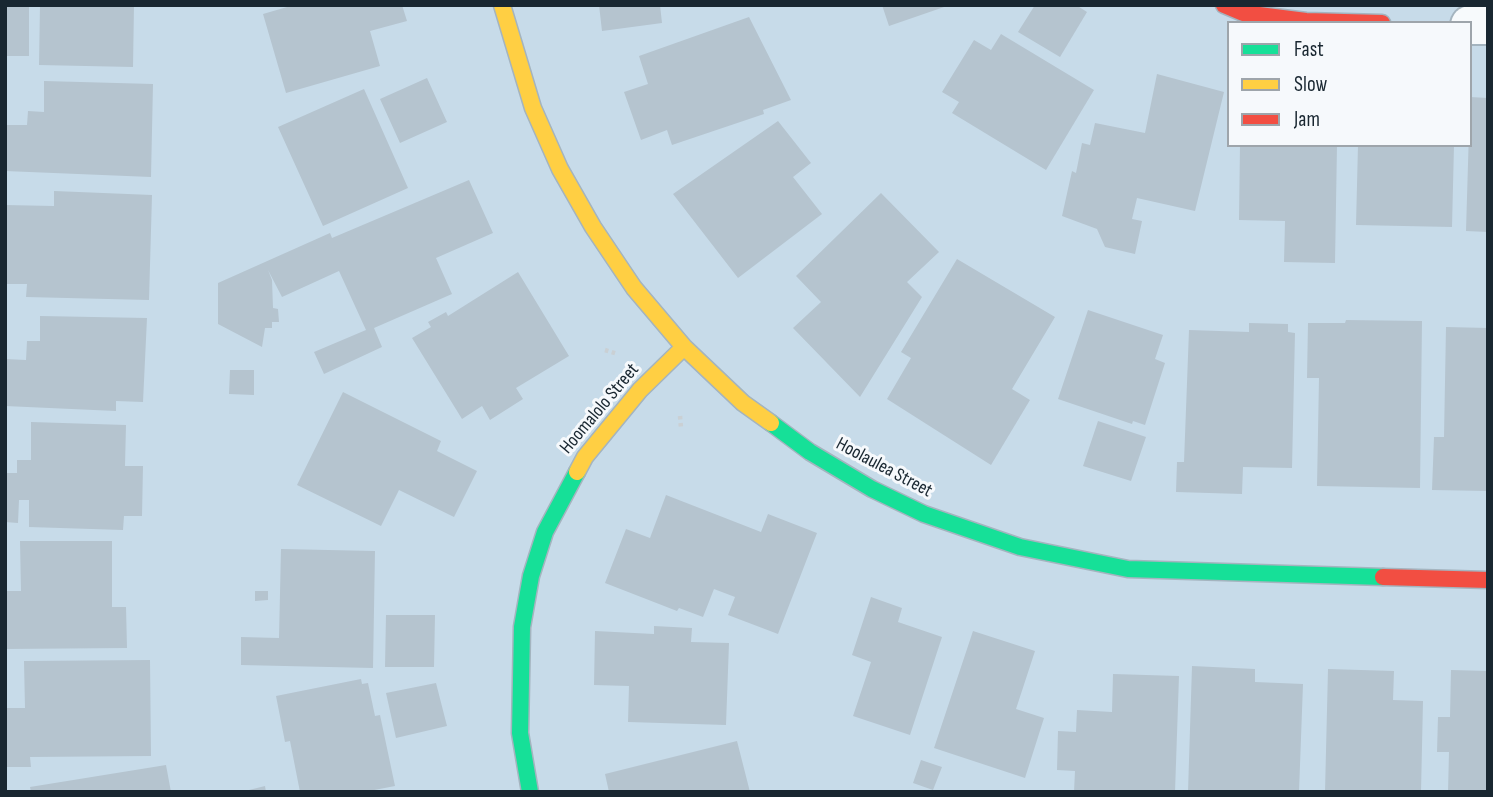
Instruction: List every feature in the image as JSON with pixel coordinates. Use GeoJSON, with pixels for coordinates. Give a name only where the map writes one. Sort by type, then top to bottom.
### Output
{"type":"FeatureCollection","features":[{"type":"Feature","properties":{"kind":"street","name":"Hoolaulea Street"},"geometry":{"type":"LineString","coordinates":[[502,5],[533,108],[560,169],[593,227],[634,288],[684,347],[743,403],[810,452],[872,489],[924,514],[1020,547],[1128,569],[1488,580]]}},
{"type":"Feature","properties":{"kind":"street"},"geometry":{"type":"LineString","coordinates":[[1224,5],[1243,13],[1306,21]]}},
{"type":"Feature","properties":{"kind":"street","name":"Hoomalolo Street"},"geometry":{"type":"LineString","coordinates":[[530,792],[520,733],[519,679],[524,614],[531,576],[545,532],[584,457],[640,390],[684,347]]}},
{"type":"Feature","properties":{"kind":"path"},"geometry":{"type":"LineString","coordinates":[[605,350],[620,354]]}},
{"type":"Feature","properties":{"kind":"path"},"geometry":{"type":"LineString","coordinates":[[680,416],[681,428]]}},
{"type":"Feature","properties":{"kind":"building"},"geometry":{"type":"Polygon","coordinates":[[[40,5],[134,5],[133,67],[39,65],[40,5]]]}},
{"type":"Feature","properties":{"kind":"building"},"geometry":{"type":"Polygon","coordinates":[[[294,5],[402,5],[407,21],[370,31],[380,66],[286,93],[263,14],[294,5]]]}},
{"type":"Feature","properties":{"kind":"building"},"geometry":{"type":"Polygon","coordinates":[[[599,5],[660,5],[662,23],[602,31],[599,5]]]}},
{"type":"Feature","properties":{"kind":"building"},"geometry":{"type":"Polygon","coordinates":[[[882,5],[947,5],[947,6],[889,26],[882,5]]]}},
{"type":"Feature","properties":{"kind":"building"},"geometry":{"type":"Polygon","coordinates":[[[1035,5],[1076,5],[1087,12],[1060,57],[1018,32],[1035,5]]]}},
{"type":"Feature","properties":{"kind":"building"},"geometry":{"type":"Polygon","coordinates":[[[5,6],[29,7],[29,56],[5,56],[5,6]]]}},
{"type":"Feature","properties":{"kind":"building"},"geometry":{"type":"Polygon","coordinates":[[[749,17],[791,100],[763,110],[764,114],[672,145],[667,130],[641,140],[624,92],[648,84],[639,56],[749,17]]]}},
{"type":"Feature","properties":{"kind":"building"},"geometry":{"type":"Polygon","coordinates":[[[1001,34],[1094,90],[1046,170],[952,113],[959,102],[942,92],[974,40],[991,50],[1001,34]]]}},
{"type":"Feature","properties":{"kind":"building"},"geometry":{"type":"Polygon","coordinates":[[[1157,74],[1224,92],[1195,211],[1137,198],[1132,219],[1142,221],[1135,254],[1105,247],[1097,229],[1062,216],[1072,171],[1076,173],[1082,143],[1090,145],[1095,123],[1145,133],[1157,74]]]}},
{"type":"Feature","properties":{"kind":"building"},"geometry":{"type":"Polygon","coordinates":[[[427,78],[447,122],[400,143],[380,99],[427,78]]]}},
{"type":"Feature","properties":{"kind":"building"},"geometry":{"type":"Polygon","coordinates":[[[44,81],[153,84],[151,177],[5,171],[5,125],[27,125],[28,111],[44,112],[44,81]]]}},
{"type":"Feature","properties":{"kind":"building"},"geometry":{"type":"Polygon","coordinates":[[[364,89],[408,188],[323,226],[278,127],[364,89]]]}},
{"type":"Feature","properties":{"kind":"building"},"geometry":{"type":"Polygon","coordinates":[[[1472,97],[1488,98],[1488,232],[1466,231],[1469,147],[1472,147],[1472,97]]]}},
{"type":"Feature","properties":{"kind":"building"},"geometry":{"type":"Polygon","coordinates":[[[778,121],[811,163],[793,177],[822,214],[738,278],[673,194],[778,121]]]}},
{"type":"Feature","properties":{"kind":"building"},"geometry":{"type":"Polygon","coordinates":[[[1240,147],[1337,147],[1335,263],[1284,262],[1285,221],[1239,220],[1240,147]]]}},
{"type":"Feature","properties":{"kind":"building"},"geometry":{"type":"Polygon","coordinates":[[[1358,147],[1454,147],[1452,227],[1356,225],[1358,147]]]}},
{"type":"Feature","properties":{"kind":"building"},"geometry":{"type":"Polygon","coordinates":[[[469,180],[493,233],[436,258],[452,294],[374,328],[382,347],[324,374],[314,352],[366,330],[339,271],[282,297],[268,270],[272,280],[273,308],[278,309],[279,322],[272,322],[272,328],[265,328],[262,347],[218,324],[218,283],[330,233],[332,238],[469,180]]]}},
{"type":"Feature","properties":{"kind":"building"},"geometry":{"type":"Polygon","coordinates":[[[54,191],[152,195],[149,300],[26,297],[27,284],[5,284],[5,205],[54,206],[54,191]]]}},
{"type":"Feature","properties":{"kind":"building"},"geometry":{"type":"Polygon","coordinates":[[[881,193],[939,252],[907,282],[922,297],[860,397],[793,328],[821,302],[796,276],[881,193]]]}},
{"type":"Feature","properties":{"kind":"building"},"geometry":{"type":"Polygon","coordinates":[[[957,259],[1055,317],[1012,389],[1030,400],[991,465],[887,399],[911,358],[901,352],[957,259]]]}},
{"type":"Feature","properties":{"kind":"building"},"geometry":{"type":"Polygon","coordinates":[[[518,272],[569,356],[516,388],[523,399],[490,420],[482,406],[462,419],[412,338],[431,327],[428,322],[446,312],[448,316],[518,272]]]}},
{"type":"Feature","properties":{"kind":"building"},"geometry":{"type":"Polygon","coordinates":[[[1088,310],[1163,335],[1155,359],[1165,363],[1145,425],[1133,421],[1132,424],[1058,399],[1088,310]]]}},
{"type":"Feature","properties":{"kind":"building"},"geometry":{"type":"Polygon","coordinates":[[[40,316],[147,318],[143,402],[116,401],[116,411],[5,406],[5,359],[26,360],[27,341],[40,341],[40,316]]]}},
{"type":"Feature","properties":{"kind":"building"},"geometry":{"type":"Polygon","coordinates":[[[1346,320],[1422,321],[1420,488],[1317,486],[1319,378],[1307,378],[1308,323],[1345,323],[1346,320]]]}},
{"type":"Feature","properties":{"kind":"building"},"geometry":{"type":"Polygon","coordinates":[[[1249,323],[1288,324],[1288,332],[1295,333],[1292,468],[1243,467],[1242,494],[1176,492],[1177,462],[1184,462],[1189,330],[1249,332],[1249,323]]]}},
{"type":"Feature","properties":{"kind":"building"},"geometry":{"type":"Polygon","coordinates":[[[1446,327],[1488,328],[1488,491],[1432,490],[1434,437],[1444,437],[1446,327]]]}},
{"type":"Feature","properties":{"kind":"building"},"geometry":{"type":"Polygon","coordinates":[[[230,370],[254,370],[254,395],[229,394],[230,370]]]}},
{"type":"Feature","properties":{"kind":"building"},"geometry":{"type":"Polygon","coordinates":[[[343,392],[441,441],[437,451],[477,471],[454,517],[399,490],[381,526],[297,485],[343,392]]]}},
{"type":"Feature","properties":{"kind":"building"},"geometry":{"type":"Polygon","coordinates":[[[1098,421],[1146,437],[1131,481],[1083,466],[1098,421]]]}},
{"type":"Feature","properties":{"kind":"building"},"geometry":{"type":"Polygon","coordinates":[[[31,422],[126,425],[125,466],[143,466],[142,516],[124,516],[123,530],[29,527],[29,500],[19,500],[18,523],[5,522],[5,473],[17,473],[17,460],[31,460],[31,422]]]}},
{"type":"Feature","properties":{"kind":"building"},"geometry":{"type":"Polygon","coordinates":[[[666,495],[761,532],[768,514],[817,533],[778,634],[728,615],[735,597],[714,589],[703,617],[679,608],[677,611],[605,583],[626,529],[650,538],[666,495]]]}},
{"type":"Feature","properties":{"kind":"building"},"geometry":{"type":"Polygon","coordinates":[[[20,541],[112,541],[112,607],[126,607],[127,648],[5,649],[5,591],[21,591],[20,541]]]}},
{"type":"Feature","properties":{"kind":"building"},"geometry":{"type":"Polygon","coordinates":[[[281,549],[375,551],[373,668],[241,665],[241,637],[279,638],[281,549]]]}},
{"type":"Feature","properties":{"kind":"building"},"geometry":{"type":"Polygon","coordinates":[[[255,591],[268,591],[268,600],[255,601],[255,591]]]}},
{"type":"Feature","properties":{"kind":"building"},"geometry":{"type":"Polygon","coordinates":[[[871,597],[902,608],[898,622],[942,637],[910,735],[853,716],[871,662],[852,655],[871,597]]]}},
{"type":"Feature","properties":{"kind":"building"},"geometry":{"type":"Polygon","coordinates":[[[386,615],[435,615],[434,667],[385,667],[386,615]]]}},
{"type":"Feature","properties":{"kind":"building"},"geometry":{"type":"Polygon","coordinates":[[[654,626],[692,628],[691,642],[729,643],[726,725],[628,722],[629,686],[594,685],[595,631],[654,634],[654,626]]]}},
{"type":"Feature","properties":{"kind":"building"},"geometry":{"type":"Polygon","coordinates":[[[973,631],[1035,651],[1016,709],[1044,718],[1025,778],[934,748],[973,631]]]}},
{"type":"Feature","properties":{"kind":"building"},"geometry":{"type":"Polygon","coordinates":[[[150,660],[151,756],[30,757],[31,767],[5,767],[5,708],[25,708],[24,661],[150,660]]]}},
{"type":"Feature","properties":{"kind":"building"},"geometry":{"type":"Polygon","coordinates":[[[1192,666],[1255,669],[1255,682],[1303,684],[1299,792],[1188,792],[1192,666]]]}},
{"type":"Feature","properties":{"kind":"building"},"geometry":{"type":"Polygon","coordinates":[[[1328,669],[1394,671],[1393,700],[1423,701],[1421,792],[1325,792],[1328,669]]]}},
{"type":"Feature","properties":{"kind":"building"},"geometry":{"type":"Polygon","coordinates":[[[1451,670],[1488,671],[1488,792],[1448,792],[1449,752],[1437,752],[1438,717],[1450,717],[1451,670]]]}},
{"type":"Feature","properties":{"kind":"building"},"geometry":{"type":"Polygon","coordinates":[[[1113,674],[1179,676],[1175,792],[1074,792],[1075,771],[1057,770],[1058,731],[1076,732],[1077,710],[1112,712],[1113,674]]]}},
{"type":"Feature","properties":{"kind":"building"},"geometry":{"type":"Polygon","coordinates":[[[361,679],[362,684],[368,683],[375,716],[380,715],[395,786],[364,792],[300,792],[290,741],[285,742],[276,696],[361,679]]]}},
{"type":"Feature","properties":{"kind":"building"},"geometry":{"type":"Polygon","coordinates":[[[436,683],[447,726],[396,738],[386,693],[436,683]]]}},
{"type":"Feature","properties":{"kind":"building"},"geometry":{"type":"Polygon","coordinates":[[[737,741],[750,792],[609,792],[605,774],[737,741]]]}},
{"type":"Feature","properties":{"kind":"building"},"geometry":{"type":"Polygon","coordinates":[[[921,760],[942,767],[933,790],[913,783],[921,760]]]}},
{"type":"Feature","properties":{"kind":"building"},"geometry":{"type":"Polygon","coordinates":[[[166,765],[171,792],[31,792],[30,787],[166,765]]]}},
{"type":"Feature","properties":{"kind":"building"},"geometry":{"type":"Polygon","coordinates":[[[265,786],[266,792],[245,792],[245,791],[265,786]]]}},
{"type":"Feature","properties":{"kind":"traffic: fast"},"geometry":{"type":"LineString","coordinates":[[771,423],[810,452],[872,489],[924,514],[1020,547],[1128,569],[1383,577]]}},
{"type":"Feature","properties":{"kind":"traffic: fast"},"geometry":{"type":"LineString","coordinates":[[530,792],[520,733],[522,627],[531,576],[545,532],[577,472]]}},
{"type":"Feature","properties":{"kind":"traffic: slow"},"geometry":{"type":"LineString","coordinates":[[502,5],[533,108],[560,169],[593,227],[634,288],[684,347],[743,403],[771,423]]}},
{"type":"Feature","properties":{"kind":"traffic: slow"},"geometry":{"type":"LineString","coordinates":[[577,472],[585,457],[640,390],[684,347]]}},
{"type":"Feature","properties":{"kind":"traffic: jam"},"geometry":{"type":"LineString","coordinates":[[1224,5],[1243,13],[1306,21]]}},
{"type":"Feature","properties":{"kind":"traffic: jam"},"geometry":{"type":"LineString","coordinates":[[1383,577],[1488,580]]}}]}
